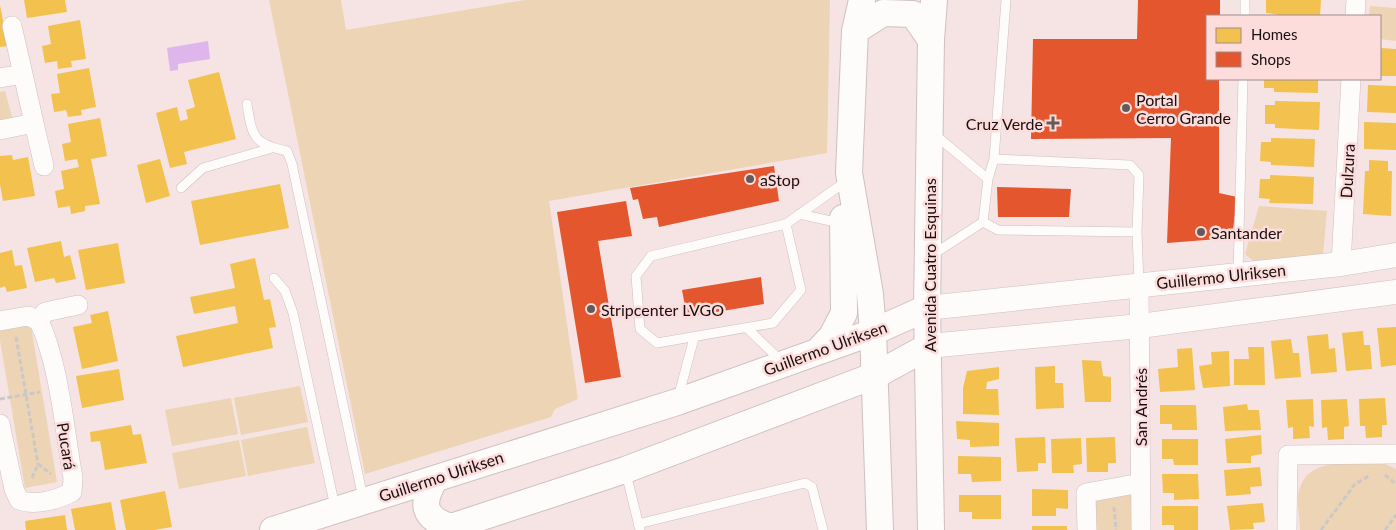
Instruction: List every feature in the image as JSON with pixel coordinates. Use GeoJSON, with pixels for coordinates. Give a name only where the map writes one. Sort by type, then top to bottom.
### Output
{"type":"FeatureCollection","features":[{"type":"Feature","properties":{"kind":"main road"},"geometry":{"type":"LineString","coordinates":[[818,351],[832,336],[844,313],[843,223],[855,31],[862,0]]}},
{"type":"Feature","properties":{"kind":"main road","name":"Avenida Cuatro Esquinas"},"geometry":{"type":"LineString","coordinates":[[931,530],[927,308],[931,40],[934,0]]}},
{"type":"Feature","properties":{"kind":"main road"},"geometry":{"type":"LineString","coordinates":[[855,31],[883,13],[913,14],[931,40]]}},
{"type":"Feature","properties":{"kind":"main road"},"geometry":{"type":"LineString","coordinates":[[847,178],[870,294],[876,375],[880,530]]}},
{"type":"Feature","properties":{"kind":"main road","name":"Guillermo Ulriksen"},"geometry":{"type":"LineString","coordinates":[[273,530],[677,402],[873,332],[927,308]]}},
{"type":"Feature","properties":{"kind":"main road"},"geometry":{"type":"LineString","coordinates":[[435,478],[426,494],[426,509],[435,522],[446,529],[625,470],[876,375],[928,346]]}},
{"type":"Feature","properties":{"kind":"street"},"geometry":{"type":"LineString","coordinates":[[1355,15],[1356,0]]}},
{"type":"Feature","properties":{"kind":"street"},"geometry":{"type":"LineString","coordinates":[[12,26],[44,166]]}},
{"type":"Feature","properties":{"kind":"street"},"geometry":{"type":"LineString","coordinates":[[0,78],[23,74]]}},
{"type":"Feature","properties":{"kind":"street","name":"Dulzura"},"geometry":{"type":"LineString","coordinates":[[1342,264],[1352,80]]}},
{"type":"Feature","properties":{"kind":"street"},"geometry":{"type":"LineString","coordinates":[[0,130],[34,123]]}},
{"type":"Feature","properties":{"kind":"street","name":"Guillermo Ulriksen"},"geometry":{"type":"LineString","coordinates":[[927,308],[1139,284],[1342,264],[1396,255]]}},
{"type":"Feature","properties":{"kind":"street","name":"San Andrés"},"geometry":{"type":"LineString","coordinates":[[1139,284],[1141,530]]}},
{"type":"Feature","properties":{"kind":"street"},"geometry":{"type":"LineString","coordinates":[[928,346],[1140,326],[1396,292]]}},
{"type":"Feature","properties":{"kind":"street"},"geometry":{"type":"LineString","coordinates":[[7,319],[28,316],[39,321],[45,312],[78,305]]}},
{"type":"Feature","properties":{"kind":"street","name":"Pucará"},"geometry":{"type":"LineString","coordinates":[[1,432],[14,489],[19,500],[29,503],[63,497],[72,492],[73,478],[58,390],[44,332],[39,321]]}},
{"type":"Feature","properties":{"kind":"street"},"geometry":{"type":"LineString","coordinates":[[1288,530],[1288,455],[1396,454]]}},
{"type":"Feature","properties":{"kind":"street"},"geometry":{"type":"LineString","coordinates":[[1087,530],[1086,493],[1141,483]]}},
{"type":"Feature","properties":{"kind":"lane"},"geometry":{"type":"LineString","coordinates":[[983,222],[988,179],[994,160],[1006,0]]}},
{"type":"Feature","properties":{"kind":"lane"},"geometry":{"type":"LineString","coordinates":[[1245,0],[1245,15]]}},
{"type":"Feature","properties":{"kind":"lane"},"geometry":{"type":"LineString","coordinates":[[1238,274],[1243,80]]}},
{"type":"Feature","properties":{"kind":"lane"},"geometry":{"type":"LineString","coordinates":[[247,104],[254,135],[261,144],[286,152],[292,164],[364,501]]}},
{"type":"Feature","properties":{"kind":"lane"},"geometry":{"type":"LineString","coordinates":[[930,130],[988,179]]}},
{"type":"Feature","properties":{"kind":"lane"},"geometry":{"type":"LineString","coordinates":[[181,188],[203,168],[272,148]]}},
{"type":"Feature","properties":{"kind":"lane"},"geometry":{"type":"LineString","coordinates":[[994,160],[1130,165],[1139,175],[1137,232],[1139,284]]}},
{"type":"Feature","properties":{"kind":"lane"},"geometry":{"type":"LineString","coordinates":[[786,224],[801,290],[773,324],[657,343],[640,329],[636,276],[651,256],[786,224],[847,178]]}},
{"type":"Feature","properties":{"kind":"lane"},"geometry":{"type":"LineString","coordinates":[[799,214],[843,223]]}},
{"type":"Feature","properties":{"kind":"lane"},"geometry":{"type":"LineString","coordinates":[[983,222],[998,230],[1137,232]]}},
{"type":"Feature","properties":{"kind":"lane"},"geometry":{"type":"LineString","coordinates":[[928,258],[983,222]]}},
{"type":"Feature","properties":{"kind":"lane"},"geometry":{"type":"LineString","coordinates":[[274,278],[285,292],[293,313],[336,510]]}},
{"type":"Feature","properties":{"kind":"lane"},"geometry":{"type":"LineString","coordinates":[[747,328],[784,364]]}},
{"type":"Feature","properties":{"kind":"lane"},"geometry":{"type":"LineString","coordinates":[[677,402],[694,338]]}},
{"type":"Feature","properties":{"kind":"lane"},"geometry":{"type":"LineString","coordinates":[[625,470],[639,527],[804,483],[812,487],[823,530]]}},
{"type":"Feature","properties":{"kind":"path"},"geometry":{"type":"LineString","coordinates":[[7,319],[38,464]]}},
{"type":"Feature","properties":{"kind":"path"},"geometry":{"type":"LineString","coordinates":[[0,399],[58,390]]}},
{"type":"Feature","properties":{"kind":"path"},"geometry":{"type":"LineString","coordinates":[[1382,474],[1395,481]]}},
{"type":"Feature","properties":{"kind":"path"},"geometry":{"type":"LineString","coordinates":[[1321,530],[1355,484],[1372,475]]}},
{"type":"Feature","properties":{"kind":"path"},"geometry":{"type":"LineString","coordinates":[[1385,530],[1396,515]]}},
{"type":"Feature","properties":{"kind":"shaded area"},"geometry":{"type":"Polygon","coordinates":[[[269,0],[341,0],[346,30],[525,0],[830,0],[827,153],[549,201],[578,399],[555,409],[551,417],[365,474],[269,0]]]}},
{"type":"Feature","properties":{"kind":"shaded area"},"geometry":{"type":"Polygon","coordinates":[[[1370,6],[1396,8],[1396,41],[1381,39],[1381,15],[1369,15],[1370,6]]]}},
{"type":"Feature","properties":{"kind":"shaded area"},"geometry":{"type":"Polygon","coordinates":[[[208,41],[210,59],[178,64],[178,70],[170,71],[167,48],[208,41]]]}},
{"type":"Feature","properties":{"kind":"shaded area"},"geometry":{"type":"Polygon","coordinates":[[[5,91],[13,120],[0,123],[0,92],[5,91]]]}},
{"type":"Feature","properties":{"kind":"shaded area"},"geometry":{"type":"Polygon","coordinates":[[[1259,206],[1327,211],[1323,255],[1253,261],[1245,254],[1259,206]]]}},
{"type":"Feature","properties":{"kind":"shaded area"},"geometry":{"type":"Polygon","coordinates":[[[30,321],[57,482],[25,488],[0,340],[0,324],[30,321]]]}},
{"type":"Feature","properties":{"kind":"shaded area"},"geometry":{"type":"Polygon","coordinates":[[[300,386],[308,422],[241,435],[234,398],[300,386]]]}},
{"type":"Feature","properties":{"kind":"shaded area"},"geometry":{"type":"Polygon","coordinates":[[[231,398],[238,434],[172,446],[165,410],[231,398]]]}},
{"type":"Feature","properties":{"kind":"shaded area"},"geometry":{"type":"Polygon","coordinates":[[[307,427],[315,463],[248,476],[241,440],[307,427]]]}},
{"type":"Feature","properties":{"kind":"shaded area"},"geometry":{"type":"Polygon","coordinates":[[[239,440],[246,476],[179,489],[172,453],[239,440]]]}},
{"type":"Feature","properties":{"kind":"shaded area"},"geometry":{"type":"Polygon","coordinates":[[[1383,463],[1396,469],[1396,530],[1300,530],[1298,495],[1304,480],[1312,472],[1334,464],[1383,463]]]}},
{"type":"Feature","properties":{"kind":"shaded area"},"geometry":{"type":"Polygon","coordinates":[[[1132,490],[1133,530],[1092,530],[1091,497],[1132,490]]]}},
{"type":"Feature","properties":{"kind":"building: Homes"},"geometry":{"type":"Polygon","coordinates":[[[24,0],[65,0],[67,12],[27,18],[24,0]]]}},
{"type":"Feature","properties":{"kind":"building: Homes"},"geometry":{"type":"Polygon","coordinates":[[[1266,0],[1321,0],[1320,15],[1276,15],[1266,13],[1266,0]]]}},
{"type":"Feature","properties":{"kind":"building: Homes"},"geometry":{"type":"Polygon","coordinates":[[[0,5],[8,46],[0,47],[0,5]]]}},
{"type":"Feature","properties":{"kind":"building: Homes"},"geometry":{"type":"Polygon","coordinates":[[[80,20],[86,59],[71,61],[72,67],[58,69],[57,61],[45,63],[42,46],[51,44],[48,26],[80,20]]]}},
{"type":"Feature","properties":{"kind":"building: Homes"},"geometry":{"type":"Polygon","coordinates":[[[1381,48],[1396,49],[1396,76],[1381,76],[1381,48]]]}},
{"type":"Feature","properties":{"kind":"building: Homes"},"geometry":{"type":"Polygon","coordinates":[[[89,68],[96,107],[81,110],[82,115],[68,117],[66,110],[54,112],[51,94],[60,93],[57,74],[89,68]]]}},
{"type":"Feature","properties":{"kind":"building: Homes"},"geometry":{"type":"Polygon","coordinates":[[[219,72],[236,139],[184,152],[187,164],[170,168],[156,113],[177,107],[180,121],[188,119],[186,110],[195,107],[188,80],[219,72]]]}},
{"type":"Feature","properties":{"kind":"building: Homes"},"geometry":{"type":"Polygon","coordinates":[[[1264,80],[1318,80],[1318,93],[1274,92],[1274,88],[1264,88],[1264,80]]]}},
{"type":"Feature","properties":{"kind":"building: Homes"},"geometry":{"type":"Polygon","coordinates":[[[1368,85],[1396,86],[1396,113],[1367,112],[1368,85]]]}},
{"type":"Feature","properties":{"kind":"building: Homes"},"geometry":{"type":"Polygon","coordinates":[[[1275,101],[1320,102],[1319,130],[1275,128],[1275,124],[1265,124],[1265,105],[1275,105],[1275,101]]]}},
{"type":"Feature","properties":{"kind":"building: Homes"},"geometry":{"type":"Polygon","coordinates":[[[100,118],[107,156],[91,159],[100,204],[85,206],[85,211],[71,214],[70,206],[58,208],[55,191],[64,189],[61,171],[79,167],[77,159],[65,161],[62,144],[71,142],[68,124],[100,118]]]}},
{"type":"Feature","properties":{"kind":"building: Homes"},"geometry":{"type":"Polygon","coordinates":[[[1364,122],[1396,123],[1396,150],[1364,149],[1364,122]]]}},
{"type":"Feature","properties":{"kind":"building: Homes"},"geometry":{"type":"Polygon","coordinates":[[[1271,138],[1315,139],[1314,167],[1271,165],[1271,162],[1260,161],[1261,142],[1271,142],[1271,138]]]}},
{"type":"Feature","properties":{"kind":"building: Homes"},"geometry":{"type":"Polygon","coordinates":[[[12,155],[13,160],[28,157],[35,196],[3,201],[0,184],[0,156],[12,155]]]}},
{"type":"Feature","properties":{"kind":"building: Homes"},"geometry":{"type":"Polygon","coordinates":[[[160,159],[170,196],[146,203],[137,165],[160,159]]]}},
{"type":"Feature","properties":{"kind":"building: Homes"},"geometry":{"type":"Polygon","coordinates":[[[1369,160],[1388,161],[1388,171],[1392,171],[1391,216],[1363,214],[1365,171],[1369,171],[1369,160]]]}},
{"type":"Feature","properties":{"kind":"building: Homes"},"geometry":{"type":"Polygon","coordinates":[[[1270,175],[1314,177],[1313,204],[1269,203],[1270,199],[1259,198],[1260,179],[1270,179],[1270,175]]]}},
{"type":"Feature","properties":{"kind":"building: Homes"},"geometry":{"type":"Polygon","coordinates":[[[280,184],[289,228],[200,245],[191,201],[280,184]]]}},
{"type":"Feature","properties":{"kind":"building: Homes"},"geometry":{"type":"Polygon","coordinates":[[[61,241],[64,257],[70,255],[76,279],[56,283],[54,278],[35,282],[27,248],[61,241]]]}},
{"type":"Feature","properties":{"kind":"building: Homes"},"geometry":{"type":"Polygon","coordinates":[[[118,243],[125,283],[86,290],[78,250],[118,243]]]}},
{"type":"Feature","properties":{"kind":"building: Homes"},"geometry":{"type":"Polygon","coordinates":[[[12,250],[15,266],[22,265],[27,288],[7,292],[5,286],[0,288],[0,253],[12,250]]]}},
{"type":"Feature","properties":{"kind":"building: Homes"},"geometry":{"type":"Polygon","coordinates":[[[255,258],[264,300],[270,299],[276,327],[269,328],[273,348],[183,367],[176,336],[238,323],[235,306],[194,314],[190,297],[235,288],[230,264],[255,258]]]}},
{"type":"Feature","properties":{"kind":"building: Homes"},"geometry":{"type":"Polygon","coordinates":[[[108,311],[118,361],[82,369],[73,327],[92,323],[90,315],[108,311]]]}},
{"type":"Feature","properties":{"kind":"building: Homes"},"geometry":{"type":"Polygon","coordinates":[[[1396,327],[1396,365],[1381,367],[1377,328],[1396,327]]]}},
{"type":"Feature","properties":{"kind":"building: Homes"},"geometry":{"type":"Polygon","coordinates":[[[1363,331],[1364,345],[1370,345],[1372,369],[1346,371],[1342,333],[1363,331]]]}},
{"type":"Feature","properties":{"kind":"building: Homes"},"geometry":{"type":"Polygon","coordinates":[[[1328,334],[1329,349],[1335,348],[1337,372],[1311,374],[1307,336],[1328,334]]]}},
{"type":"Feature","properties":{"kind":"building: Homes"},"geometry":{"type":"Polygon","coordinates":[[[1291,339],[1293,353],[1299,353],[1301,377],[1275,379],[1271,341],[1291,339]]]}},
{"type":"Feature","properties":{"kind":"building: Homes"},"geometry":{"type":"Polygon","coordinates":[[[1248,347],[1264,347],[1265,385],[1234,385],[1234,359],[1249,359],[1248,347]]]}},
{"type":"Feature","properties":{"kind":"building: Homes"},"geometry":{"type":"Polygon","coordinates":[[[1192,348],[1195,390],[1160,392],[1158,369],[1178,367],[1177,349],[1192,348]]]}},
{"type":"Feature","properties":{"kind":"building: Homes"},"geometry":{"type":"Polygon","coordinates":[[[1229,351],[1230,386],[1203,388],[1199,366],[1212,364],[1211,352],[1229,351]]]}},
{"type":"Feature","properties":{"kind":"building: Homes"},"geometry":{"type":"Polygon","coordinates":[[[1082,360],[1101,361],[1103,376],[1111,377],[1111,402],[1085,402],[1082,360]]]}},
{"type":"Feature","properties":{"kind":"building: Homes"},"geometry":{"type":"Polygon","coordinates":[[[1055,366],[1055,383],[1063,383],[1064,408],[1036,409],[1035,367],[1055,366]]]}},
{"type":"Feature","properties":{"kind":"building: Homes"},"geometry":{"type":"Polygon","coordinates":[[[999,367],[999,379],[987,382],[986,389],[998,389],[999,415],[963,414],[963,388],[967,371],[999,367]]]}},
{"type":"Feature","properties":{"kind":"building: Homes"},"geometry":{"type":"Polygon","coordinates":[[[119,369],[124,400],[82,408],[76,376],[119,369]]]}},
{"type":"Feature","properties":{"kind":"building: Homes"},"geometry":{"type":"Polygon","coordinates":[[[1385,398],[1387,425],[1382,425],[1382,437],[1366,438],[1365,426],[1360,426],[1359,399],[1385,398]]]}},
{"type":"Feature","properties":{"kind":"building: Homes"},"geometry":{"type":"Polygon","coordinates":[[[1313,399],[1314,427],[1309,426],[1310,438],[1293,439],[1293,427],[1288,428],[1286,400],[1313,399]]]}},
{"type":"Feature","properties":{"kind":"building: Homes"},"geometry":{"type":"Polygon","coordinates":[[[1347,399],[1349,426],[1344,427],[1344,439],[1328,440],[1327,427],[1322,428],[1321,400],[1347,399]]]}},
{"type":"Feature","properties":{"kind":"building: Homes"},"geometry":{"type":"Polygon","coordinates":[[[1247,404],[1248,410],[1259,410],[1261,430],[1225,431],[1223,407],[1247,404]]]}},
{"type":"Feature","properties":{"kind":"building: Homes"},"geometry":{"type":"Polygon","coordinates":[[[1160,405],[1196,405],[1197,430],[1172,430],[1172,424],[1160,424],[1160,405]]]}},
{"type":"Feature","properties":{"kind":"building: Homes"},"geometry":{"type":"Polygon","coordinates":[[[956,421],[999,423],[999,446],[970,447],[970,440],[957,439],[956,421]]]}},
{"type":"Feature","properties":{"kind":"building: Homes"},"geometry":{"type":"Polygon","coordinates":[[[131,425],[133,435],[141,434],[147,463],[105,470],[100,441],[91,442],[90,432],[131,425]]]}},
{"type":"Feature","properties":{"kind":"building: Homes"},"geometry":{"type":"Polygon","coordinates":[[[1261,435],[1262,454],[1251,456],[1251,463],[1227,463],[1225,439],[1261,435]]]}},
{"type":"Feature","properties":{"kind":"building: Homes"},"geometry":{"type":"Polygon","coordinates":[[[1045,437],[1046,463],[1038,463],[1038,471],[1017,472],[1015,438],[1045,437]]]}},
{"type":"Feature","properties":{"kind":"building: Homes"},"geometry":{"type":"Polygon","coordinates":[[[1115,437],[1116,463],[1108,463],[1108,472],[1087,472],[1086,438],[1115,437]]]}},
{"type":"Feature","properties":{"kind":"building: Homes"},"geometry":{"type":"Polygon","coordinates":[[[1081,438],[1082,464],[1073,465],[1074,473],[1052,473],[1051,439],[1081,438]]]}},
{"type":"Feature","properties":{"kind":"building: Homes"},"geometry":{"type":"Polygon","coordinates":[[[1162,439],[1198,439],[1198,465],[1174,465],[1173,459],[1162,459],[1162,439]]]}},
{"type":"Feature","properties":{"kind":"building: Homes"},"geometry":{"type":"Polygon","coordinates":[[[958,456],[1001,457],[1001,481],[972,482],[971,474],[958,474],[958,456]]]}},
{"type":"Feature","properties":{"kind":"building: Homes"},"geometry":{"type":"Polygon","coordinates":[[[1260,467],[1262,486],[1250,487],[1251,494],[1226,496],[1224,470],[1260,467]]]}},
{"type":"Feature","properties":{"kind":"building: Homes"},"geometry":{"type":"Polygon","coordinates":[[[1162,474],[1198,474],[1199,499],[1174,500],[1174,493],[1163,493],[1162,474]]]}},
{"type":"Feature","properties":{"kind":"building: Homes"},"geometry":{"type":"Polygon","coordinates":[[[1032,489],[1068,490],[1068,509],[1056,508],[1056,516],[1032,516],[1032,489]]]}},
{"type":"Feature","properties":{"kind":"building: Homes"},"geometry":{"type":"Polygon","coordinates":[[[165,491],[172,527],[154,530],[126,530],[120,500],[165,491]]]}},
{"type":"Feature","properties":{"kind":"building: Homes"},"geometry":{"type":"Polygon","coordinates":[[[959,495],[1001,495],[1001,519],[972,519],[972,512],[959,512],[959,495]]]}},
{"type":"Feature","properties":{"kind":"building: Homes"},"geometry":{"type":"Polygon","coordinates":[[[111,502],[116,530],[75,530],[71,509],[111,502]]]}},
{"type":"Feature","properties":{"kind":"building: Homes"},"geometry":{"type":"Polygon","coordinates":[[[1263,503],[1265,522],[1253,523],[1254,529],[1230,530],[1227,506],[1263,503]]]}},
{"type":"Feature","properties":{"kind":"building: Homes"},"geometry":{"type":"Polygon","coordinates":[[[1162,506],[1198,506],[1198,530],[1174,530],[1174,525],[1162,525],[1162,506]]]}},
{"type":"Feature","properties":{"kind":"building: Homes"},"geometry":{"type":"Polygon","coordinates":[[[65,515],[67,530],[26,530],[25,521],[65,515]]]}},
{"type":"Feature","properties":{"kind":"building: Homes"},"geometry":{"type":"Polygon","coordinates":[[[1032,526],[1067,526],[1067,530],[1032,530],[1032,526]]]}},
{"type":"Feature","properties":{"kind":"building: Shops","name":"Portal Cerro Grande"},"geometry":{"type":"Polygon","coordinates":[[[1138,0],[1220,0],[1220,15],[1206,15],[1206,80],[1219,80],[1219,193],[1237,197],[1232,238],[1167,243],[1171,138],[1031,139],[1033,39],[1137,39],[1138,0]]]}},
{"type":"Feature","properties":{"kind":"building: Shops"},"geometry":{"type":"Polygon","coordinates":[[[774,166],[779,201],[659,227],[657,217],[643,219],[638,199],[633,200],[630,188],[774,166]]]}},
{"type":"Feature","properties":{"kind":"building: Shops"},"geometry":{"type":"Polygon","coordinates":[[[997,187],[1071,189],[1069,217],[998,217],[997,187]]]}},
{"type":"Feature","properties":{"kind":"building: Shops","name":"Stripcenter LVGO"},"geometry":{"type":"Polygon","coordinates":[[[626,201],[632,236],[598,241],[621,377],[585,383],[557,212],[626,201]]]}},
{"type":"Feature","properties":{"kind":"building: Shops"},"geometry":{"type":"Polygon","coordinates":[[[761,277],[764,304],[687,317],[682,290],[761,277]]]}},
{"type":"Feature","properties":{"kind":"place","name":"Portal Cerro Grande"},"geometry":{"type":"Point","coordinates":[1126,108]}},
{"type":"Feature","properties":{"kind":"place","name":"Cruz Verde"},"geometry":{"type":"Point","coordinates":[1053,123]}},
{"type":"Feature","properties":{"kind":"place","name":"aStop"},"geometry":{"type":"Point","coordinates":[750,179]}},
{"type":"Feature","properties":{"kind":"place","name":"Santander"},"geometry":{"type":"Point","coordinates":[1201,232]}},
{"type":"Feature","properties":{"kind":"place","name":"Stripcenter LVGO"},"geometry":{"type":"Point","coordinates":[591,309]}}]}
